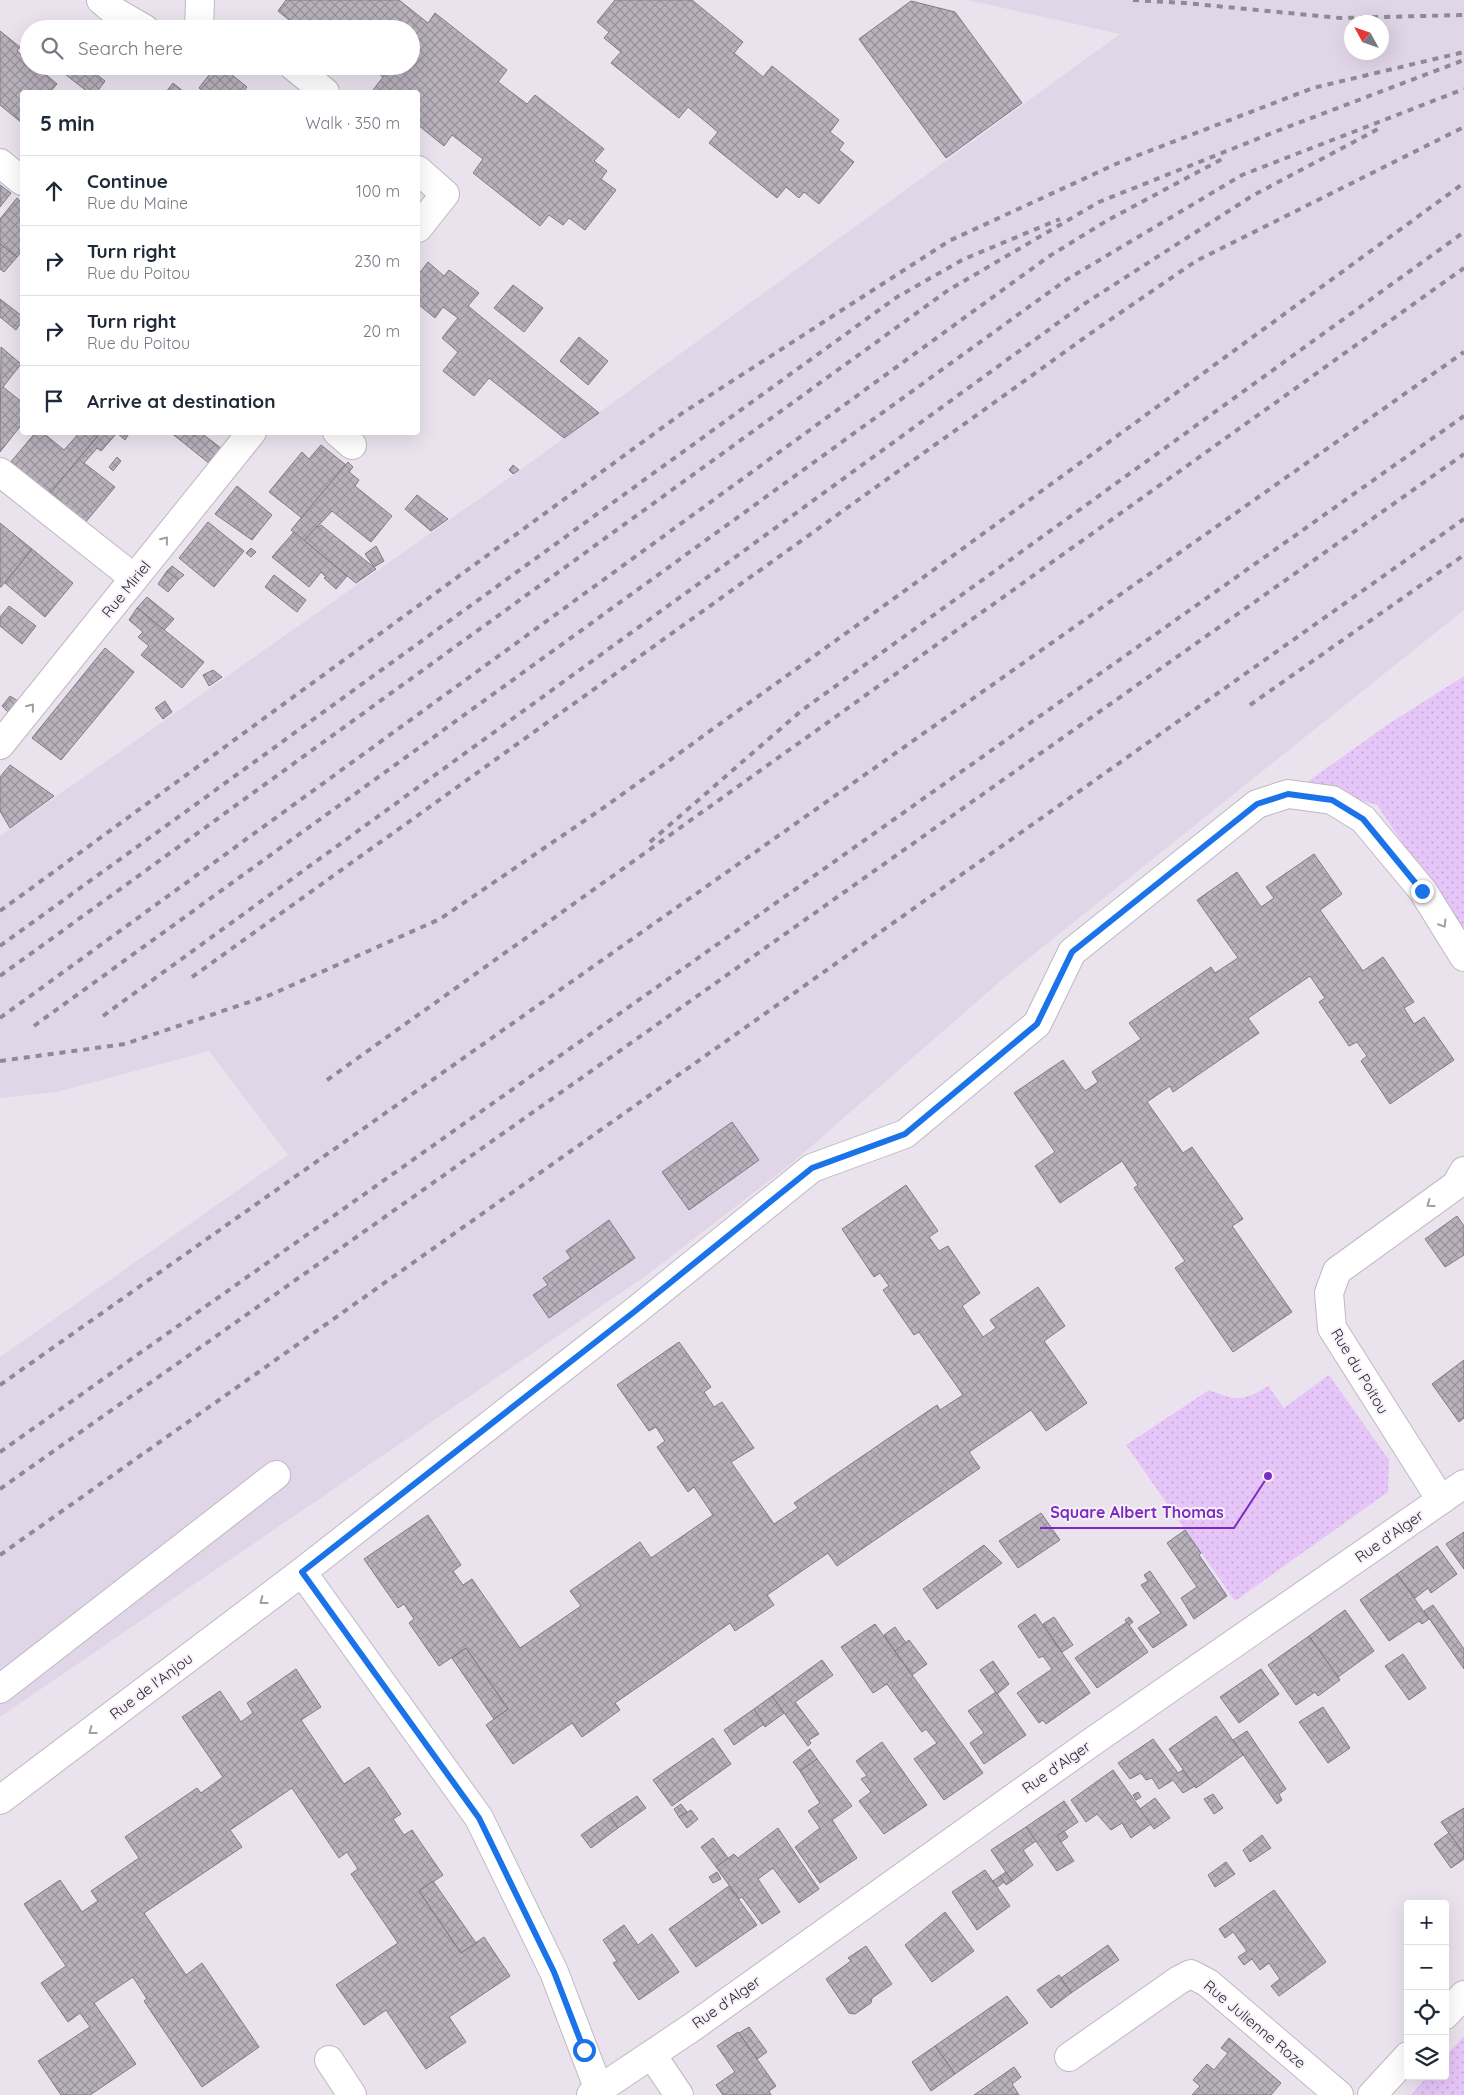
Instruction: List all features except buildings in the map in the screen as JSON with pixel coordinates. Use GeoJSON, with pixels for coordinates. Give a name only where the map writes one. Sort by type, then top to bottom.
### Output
{"type":"FeatureCollection","features":[{"type":"Feature","properties":{"kind":"street"},"geometry":{"type":"LineString","coordinates":[[101,0],[114,11],[130,20]]}},
{"type":"Feature","properties":{"kind":"street"},"geometry":{"type":"LineString","coordinates":[[199,20],[200,0]]}},
{"type":"Feature","properties":{"kind":"street"},"geometry":{"type":"LineString","coordinates":[[304,75],[323,90]]}},
{"type":"Feature","properties":{"kind":"street"},"geometry":{"type":"LineString","coordinates":[[0,164],[20,179]]}},
{"type":"Feature","properties":{"kind":"street"},"geometry":{"type":"LineString","coordinates":[[420,172],[445,194],[420,225]]}},
{"type":"Feature","properties":{"kind":"street","name":"Rue Miriel"},"geometry":{"type":"LineString","coordinates":[[0,745],[250,435]]}},
{"type":"Feature","properties":{"kind":"street"},"geometry":{"type":"LineString","coordinates":[[0,472],[134,578]]}},
{"type":"Feature","properties":{"kind":"street"},"geometry":{"type":"LineString","coordinates":[[595,2092],[554,1972],[479,1818],[302,1572],[634,1312],[812,1168],[905,1134],[1037,1024],[1072,952],[1257,804],[1288,794],[1332,800],[1363,819],[1422,891],[1464,957]]}},
{"type":"Feature","properties":{"kind":"street","name":"Rue du Poitou"},"geometry":{"type":"LineString","coordinates":[[1441,1500],[1332,1328],[1329,1293],[1337,1271],[1456,1185],[1464,1171]]}},
{"type":"Feature","properties":{"kind":"street"},"geometry":{"type":"LineString","coordinates":[[0,1690],[276,1475]]}},
{"type":"Feature","properties":{"kind":"street","name":"Rue d'Alger"},"geometry":{"type":"LineString","coordinates":[[595,2092],[652,2055],[1088,1744],[1464,1484]]}},
{"type":"Feature","properties":{"kind":"street","name":"Rue de l'Anjou"},"geometry":{"type":"LineString","coordinates":[[0,1800],[302,1572]]}},
{"type":"Feature","properties":{"kind":"street","name":"Rue Julienne Roze"},"geometry":{"type":"LineString","coordinates":[[1069,2057],[1179,1980],[1191,1974],[1208,1983],[1339,2095]]}},
{"type":"Feature","properties":{"kind":"street"},"geometry":{"type":"LineString","coordinates":[[1449,2011],[1464,1995]]}},
{"type":"Feature","properties":{"kind":"street"},"geometry":{"type":"LineString","coordinates":[[652,2055],[679,2095]]}},
{"type":"Feature","properties":{"kind":"street"},"geometry":{"type":"LineString","coordinates":[[329,2060],[352,2095]]}},
{"type":"Feature","properties":{"kind":"street"},"geometry":{"type":"LineString","coordinates":[[1372,2095],[1404,2060]]}},
{"type":"Feature","properties":{"kind":"shaded area"},"geometry":{"type":"Polygon","coordinates":[[[967,0],[1464,0],[1464,610],[1004,978],[791,1164],[647,1275],[0,1717],[0,1357],[288,1155],[209,1051],[57,1092],[0,1098],[0,836],[516,473],[1120,34],[967,0]]]}},
{"type":"Feature","properties":{"kind":"shaded area"},"geometry":{"type":"Polygon","coordinates":[[[1464,676],[1464,935],[1377,805],[1303,785],[1387,725],[1464,676]]]}},
{"type":"Feature","properties":{"kind":"shaded area"},"geometry":{"type":"Polygon","coordinates":[[[1329,1375],[1389,1460],[1388,1492],[1235,1601],[1126,1445],[1209,1390],[1233,1398],[1239,1398],[1252,1395],[1268,1386],[1284,1408],[1329,1375]]]}},
{"type":"Feature","properties":{"kind":"shaded area"},"geometry":{"type":"Polygon","coordinates":[[[1464,2036],[1464,2095],[1411,2095],[1424,2080],[1449,2080],[1449,2053],[1464,2036]]]}},
{"type":"Feature","properties":{"kind":"railway"},"geometry":{"type":"LineString","coordinates":[[1133,0],[1185,3],[1340,18],[1464,15]]}},
{"type":"Feature","properties":{"kind":"railway"},"geometry":{"type":"LineString","coordinates":[[0,911],[681,414],[949,241],[1118,163],[1313,88],[1464,52]]}},
{"type":"Feature","properties":{"kind":"railway"},"geometry":{"type":"LineString","coordinates":[[0,976],[947,291],[1099,202],[1277,131],[1464,60]]}},
{"type":"Feature","properties":{"kind":"railway"},"geometry":{"type":"LineString","coordinates":[[34,1026],[1066,280],[1242,175],[1464,89]]}},
{"type":"Feature","properties":{"kind":"railway"},"geometry":{"type":"LineString","coordinates":[[192,977],[1101,326],[1196,261],[1464,127]]}},
{"type":"Feature","properties":{"kind":"railway"},"geometry":{"type":"LineString","coordinates":[[103,1016],[1084,304],[1252,196],[1380,128]]}},
{"type":"Feature","properties":{"kind":"railway"},"geometry":{"type":"LineString","coordinates":[[0,1018],[1048,257],[1108,220],[1224,158]]}},
{"type":"Feature","properties":{"kind":"railway"},"geometry":{"type":"LineString","coordinates":[[0,1061],[125,1044],[270,995],[440,919],[606,806],[1464,183]]}},
{"type":"Feature","properties":{"kind":"railway"},"geometry":{"type":"LineString","coordinates":[[0,946],[897,297],[964,259],[1060,219]]}},
{"type":"Feature","properties":{"kind":"railway"},"geometry":{"type":"LineString","coordinates":[[650,842],[801,711],[1464,232]]}},
{"type":"Feature","properties":{"kind":"railway"},"geometry":{"type":"LineString","coordinates":[[327,1080],[1464,268]]}},
{"type":"Feature","properties":{"kind":"railway"},"geometry":{"type":"LineString","coordinates":[[0,1385],[1464,352]]}},
{"type":"Feature","properties":{"kind":"railway"},"geometry":{"type":"LineString","coordinates":[[0,1452],[1464,416]]}},
{"type":"Feature","properties":{"kind":"railway"},"geometry":{"type":"LineString","coordinates":[[0,1489],[1464,454]]}},
{"type":"Feature","properties":{"kind":"railway"},"geometry":{"type":"LineString","coordinates":[[0,1555],[1464,519]]}},
{"type":"Feature","properties":{"kind":"railway"},"geometry":{"type":"LineString","coordinates":[[1250,705],[1464,555]]}},
{"type":"Feature","properties":{"kind":"place","name":"Square Albert Thomas"},"geometry":{"type":"Point","coordinates":[1268,1476]}},
{"type":"Feature","properties":{"kind":"route"},"geometry":{"type":"LineString","coordinates":[[584,2050],[554,1972],[479,1818],[302,1572],[634,1312],[812,1168],[905,1134],[1037,1024],[1072,952],[1257,804],[1288,794],[1332,800],[1363,819],[1422,891]]}}]}
